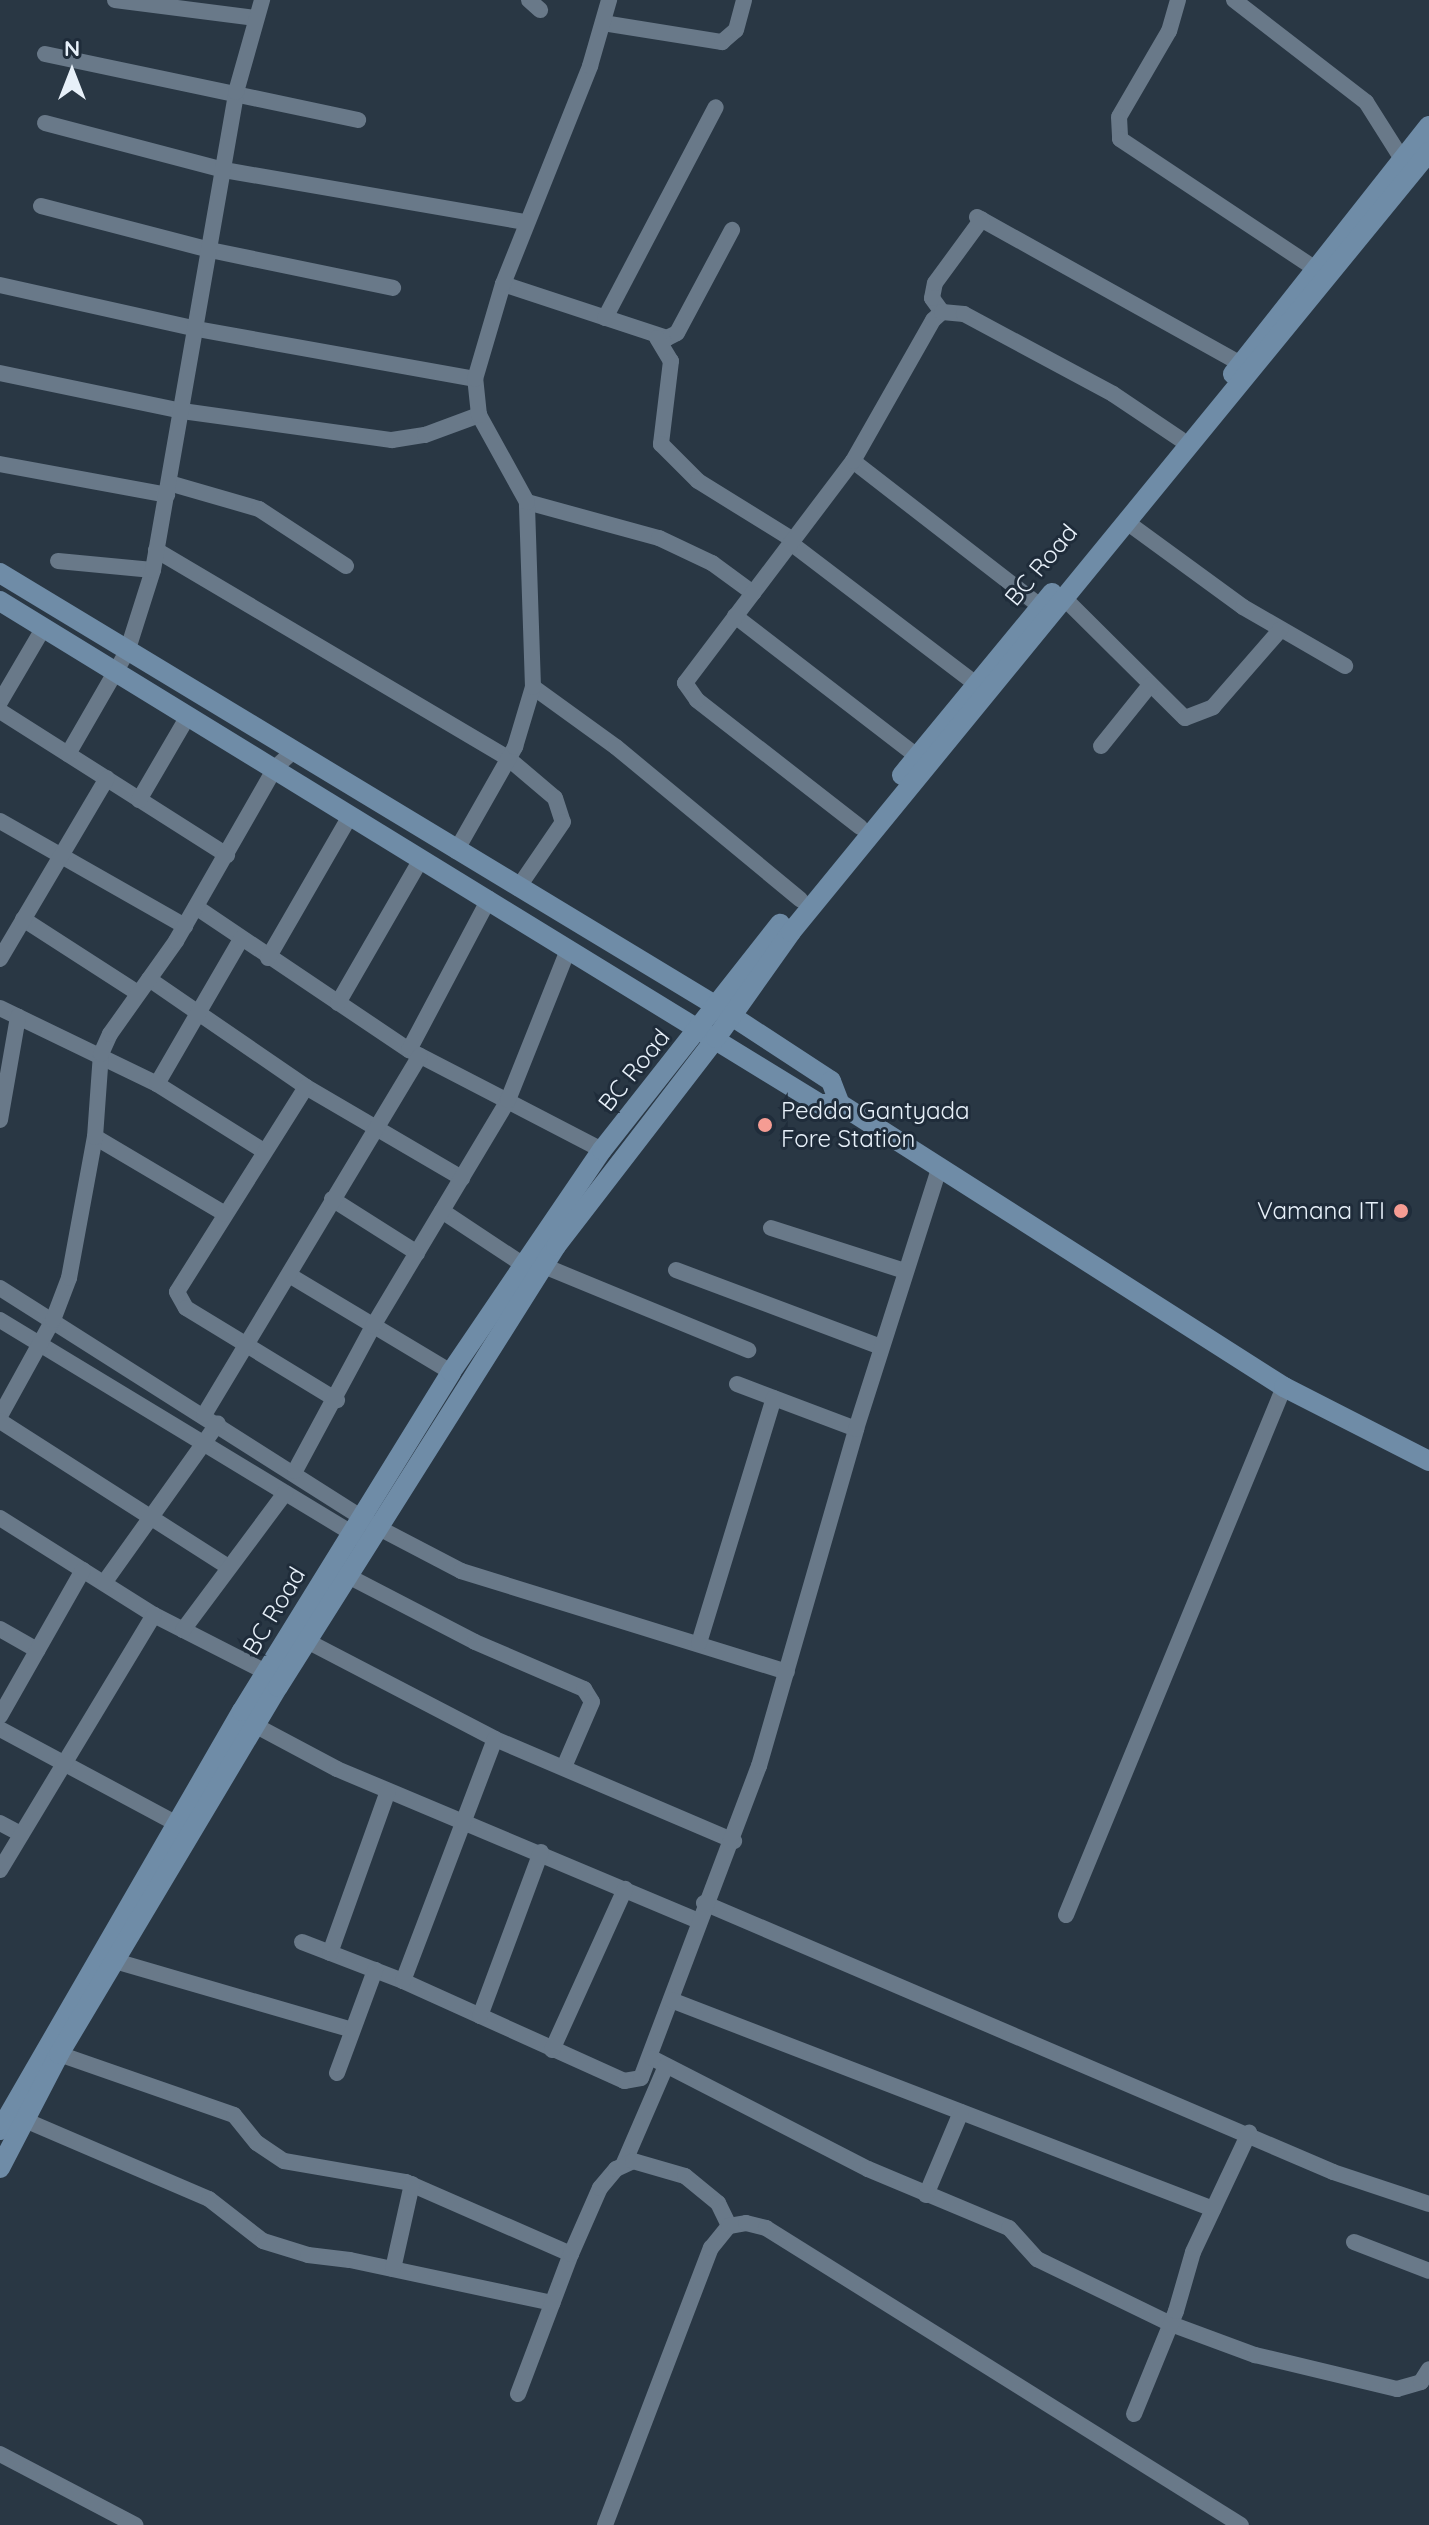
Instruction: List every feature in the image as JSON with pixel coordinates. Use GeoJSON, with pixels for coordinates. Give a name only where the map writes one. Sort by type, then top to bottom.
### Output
{"type":"FeatureCollection","features":[{"type":"Feature","properties":{"kind":"street"},"geometry":{"type":"LineString","coordinates":[[115,0],[256,18]]}},
{"type":"Feature","properties":{"kind":"street"},"geometry":{"type":"LineString","coordinates":[[68,754],[127,652],[153,570],[236,92],[262,0]]}},
{"type":"Feature","properties":{"kind":"street"},"geometry":{"type":"LineString","coordinates":[[456,851],[509,759],[526,721],[533,687],[527,502],[479,415],[475,379],[503,284],[603,23],[609,0]]}},
{"type":"Feature","properties":{"kind":"street"},"geometry":{"type":"LineString","coordinates":[[603,23],[722,42],[736,30],[744,0]]}},
{"type":"Feature","properties":{"kind":"street"},"geometry":{"type":"LineString","coordinates":[[1234,0],[1366,102],[1402,159]]}},
{"type":"Feature","properties":{"kind":"street"},"geometry":{"type":"LineString","coordinates":[[1179,1],[1169,31],[1119,117],[1120,139],[1319,272]]}},
{"type":"Feature","properties":{"kind":"street"},"geometry":{"type":"LineString","coordinates":[[45,54],[358,120]]}},
{"type":"Feature","properties":{"kind":"street"},"geometry":{"type":"LineString","coordinates":[[605,318],[716,107]]}},
{"type":"Feature","properties":{"kind":"street"},"geometry":{"type":"LineString","coordinates":[[45,123],[224,170],[526,222]]}},
{"type":"Feature","properties":{"kind":"street","name":"BC Road"},"geometry":{"type":"LineString","coordinates":[[725,1012],[800,899],[976,684],[1178,449],[1319,272],[1429,126]]}},
{"type":"Feature","properties":{"kind":"street","name":"BC Road"},"geometry":{"type":"LineString","coordinates":[[9,2118],[45,2044],[177,1824],[248,1721],[268,1673],[363,1528],[451,1372],[602,1150],[708,1034],[1128,523],[1241,364],[1319,272],[1429,152]]}},
{"type":"Feature","properties":{"kind":"street"},"geometry":{"type":"LineString","coordinates":[[41,206],[210,250],[393,288]]}},
{"type":"Feature","properties":{"kind":"street"},"geometry":{"type":"LineString","coordinates":[[1178,449],[1131,405],[964,314],[942,312],[932,298],[935,283],[980,218],[1241,364]]}},
{"type":"Feature","properties":{"kind":"street"},"geometry":{"type":"LineString","coordinates":[[503,284],[657,338],[677,333],[732,230]]}},
{"type":"Feature","properties":{"kind":"street"},"geometry":{"type":"LineString","coordinates":[[0,285],[197,329],[475,379]]}},
{"type":"Feature","properties":{"kind":"street"},"geometry":{"type":"LineString","coordinates":[[860,827],[687,691],[688,676],[853,461],[942,312]]}},
{"type":"Feature","properties":{"kind":"street"},"geometry":{"type":"LineString","coordinates":[[657,338],[671,361],[661,444],[698,481],[793,540],[792,544],[976,684]]}},
{"type":"Feature","properties":{"kind":"street"},"geometry":{"type":"LineString","coordinates":[[0,373],[182,411],[392,440],[425,435],[479,415]]}},
{"type":"Feature","properties":{"kind":"street"},"geometry":{"type":"LineString","coordinates":[[853,461],[1041,607]]}},
{"type":"Feature","properties":{"kind":"street"},"geometry":{"type":"LineString","coordinates":[[0,464],[168,489],[259,509],[346,566]]}},
{"type":"Feature","properties":{"kind":"street"},"geometry":{"type":"LineString","coordinates":[[527,502],[659,538],[712,563],[753,593]]}},
{"type":"Feature","properties":{"kind":"street"},"geometry":{"type":"LineString","coordinates":[[1128,523],[1281,629],[1345,666]]}},
{"type":"Feature","properties":{"kind":"street"},"geometry":{"type":"LineString","coordinates":[[156,550],[509,759],[555,798],[563,812],[555,840],[518,888]]}},
{"type":"Feature","properties":{"kind":"street"},"geometry":{"type":"LineString","coordinates":[[58,561],[153,570]]}},
{"type":"Feature","properties":{"kind":"street"},"geometry":{"type":"LineString","coordinates":[[0,573],[725,1012],[831,1081],[840,1104]]}},
{"type":"Feature","properties":{"kind":"street"},"geometry":{"type":"LineString","coordinates":[[1065,599],[1176,712],[1197,717],[1213,707],[1281,629]]}},
{"type":"Feature","properties":{"kind":"street"},"geometry":{"type":"LineString","coordinates":[[0,601],[820,1104],[840,1104],[1284,1387],[1429,1461]]}},
{"type":"Feature","properties":{"kind":"street"},"geometry":{"type":"LineString","coordinates":[[735,616],[917,756]]}},
{"type":"Feature","properties":{"kind":"street"},"geometry":{"type":"LineString","coordinates":[[0,702],[44,627]]}},
{"type":"Feature","properties":{"kind":"street"},"geometry":{"type":"LineString","coordinates":[[1101,746],[1150,685]]}},
{"type":"Feature","properties":{"kind":"street"},"geometry":{"type":"LineString","coordinates":[[533,687],[616,747],[800,899]]}},
{"type":"Feature","properties":{"kind":"street"},"geometry":{"type":"LineString","coordinates":[[0,711],[227,855]]}},
{"type":"Feature","properties":{"kind":"street"},"geometry":{"type":"LineString","coordinates":[[139,800],[188,716]]}},
{"type":"Feature","properties":{"kind":"street"},"geometry":{"type":"LineString","coordinates":[[228,1567],[0,1419],[53,1320],[69,1278],[95,1137],[101,1054],[138,993],[185,926],[275,768],[292,752]]}},
{"type":"Feature","properties":{"kind":"street"},"geometry":{"type":"LineString","coordinates":[[0,959],[107,778]]}},
{"type":"Feature","properties":{"kind":"street"},"geometry":{"type":"LineString","coordinates":[[268,958],[350,816]]}},
{"type":"Feature","properties":{"kind":"street"},"geometry":{"type":"LineString","coordinates":[[0,821],[185,926]]}},
{"type":"Feature","properties":{"kind":"street"},"geometry":{"type":"LineString","coordinates":[[338,1003],[421,859]]}},
{"type":"Feature","properties":{"kind":"street"},"geometry":{"type":"LineString","coordinates":[[104,1583],[149,1513],[201,1443],[247,1345],[375,1130],[489,899]]}},
{"type":"Feature","properties":{"kind":"street"},"geometry":{"type":"LineString","coordinates":[[196,907],[268,958],[415,1053],[602,1150]]}},
{"type":"Feature","properties":{"kind":"street"},"geometry":{"type":"LineString","coordinates":[[23,919],[138,993]]}},
{"type":"Feature","properties":{"kind":"street"},"geometry":{"type":"LineString","coordinates":[[157,1084],[241,939]]}},
{"type":"Feature","properties":{"kind":"street"},"geometry":{"type":"LineString","coordinates":[[295,1471],[337,1400],[373,1326],[508,1100],[568,950]]}},
{"type":"Feature","properties":{"kind":"street"},"geometry":{"type":"LineString","coordinates":[[149,979],[306,1087],[462,1178]]}},
{"type":"Feature","properties":{"kind":"street"},"geometry":{"type":"LineString","coordinates":[[0,1008],[101,1054],[157,1084],[264,1151]]}},
{"type":"Feature","properties":{"kind":"street"},"geometry":{"type":"LineString","coordinates":[[0,1120],[18,1017]]}},
{"type":"Feature","properties":{"kind":"street"},"geometry":{"type":"LineString","coordinates":[[0,2168],[9,2118],[59,2054],[115,1961],[248,1721],[307,1641],[346,1575],[363,1528],[708,1034]]}},
{"type":"Feature","properties":{"kind":"street"},"geometry":{"type":"LineString","coordinates":[[306,1087],[177,1292],[186,1308],[337,1400]]}},
{"type":"Feature","properties":{"kind":"street"},"geometry":{"type":"LineString","coordinates":[[95,1137],[225,1214]]}},
{"type":"Feature","properties":{"kind":"street"},"geometry":{"type":"LineString","coordinates":[[518,2394],[571,2254],[600,2188],[624,2163],[659,2062],[671,2000],[697,1920],[734,1841],[787,1672],[881,1347],[939,1169]]}},
{"type":"Feature","properties":{"kind":"street"},"geometry":{"type":"LineString","coordinates":[[332,1199],[417,1253]]}},
{"type":"Feature","properties":{"kind":"street"},"geometry":{"type":"LineString","coordinates":[[442,1211],[522,1264]]}},
{"type":"Feature","properties":{"kind":"street"},"geometry":{"type":"LineString","coordinates":[[771,1228],[905,1271]]}},
{"type":"Feature","properties":{"kind":"street"},"geometry":{"type":"LineString","coordinates":[[544,1266],[748,1350]]}},
{"type":"Feature","properties":{"kind":"street"},"geometry":{"type":"LineString","coordinates":[[676,1270],[881,1347]]}},
{"type":"Feature","properties":{"kind":"street"},"geometry":{"type":"LineString","coordinates":[[289,1275],[451,1372]]}},
{"type":"Feature","properties":{"kind":"street"},"geometry":{"type":"LineString","coordinates":[[0,1288],[295,1471],[363,1528]]}},
{"type":"Feature","properties":{"kind":"street"},"geometry":{"type":"LineString","coordinates":[[0,1320],[39,1347],[285,1493],[363,1528],[511,1590],[699,1643],[787,1672]]}},
{"type":"Feature","properties":{"kind":"street"},"geometry":{"type":"LineString","coordinates":[[737,1384],[856,1429]]}},
{"type":"Feature","properties":{"kind":"street"},"geometry":{"type":"LineString","coordinates":[[1066,1915],[1284,1387]]}},
{"type":"Feature","properties":{"kind":"street"},"geometry":{"type":"LineString","coordinates":[[699,1643],[774,1398]]}},
{"type":"Feature","properties":{"kind":"street"},"geometry":{"type":"LineString","coordinates":[[183,1630],[285,1493]]}},
{"type":"Feature","properties":{"kind":"street"},"geometry":{"type":"LineString","coordinates":[[0,1518],[154,1615],[268,1673]]}},
{"type":"Feature","properties":{"kind":"street"},"geometry":{"type":"LineString","coordinates":[[0,1716],[83,1570]]}},
{"type":"Feature","properties":{"kind":"street"},"geometry":{"type":"LineString","coordinates":[[346,1575],[475,1642],[584,1689],[592,1702],[564,1767]]}},
{"type":"Feature","properties":{"kind":"street"},"geometry":{"type":"LineString","coordinates":[[0,1870],[154,1615]]}},
{"type":"Feature","properties":{"kind":"street"},"geometry":{"type":"LineString","coordinates":[[0,1629],[37,1650]]}},
{"type":"Feature","properties":{"kind":"street"},"geometry":{"type":"LineString","coordinates":[[307,1641],[495,1739],[734,1841]]}},
{"type":"Feature","properties":{"kind":"street"},"geometry":{"type":"LineString","coordinates":[[248,1721],[388,1791],[541,1852],[697,1920]]}},
{"type":"Feature","properties":{"kind":"street"},"geometry":{"type":"LineString","coordinates":[[0,1729],[177,1824]]}},
{"type":"Feature","properties":{"kind":"street"},"geometry":{"type":"LineString","coordinates":[[403,1981],[495,1739]]}},
{"type":"Feature","properties":{"kind":"street"},"geometry":{"type":"LineString","coordinates":[[330,1953],[388,1791]]}},
{"type":"Feature","properties":{"kind":"street"},"geometry":{"type":"LineString","coordinates":[[0,1823],[21,1834]]}},
{"type":"Feature","properties":{"kind":"street"},"geometry":{"type":"LineString","coordinates":[[480,2016],[541,1852]]}},
{"type":"Feature","properties":{"kind":"street"},"geometry":{"type":"LineString","coordinates":[[552,2050],[625,1889]]}},
{"type":"Feature","properties":{"kind":"street"},"geometry":{"type":"LineString","coordinates":[[704,1903],[1249,2133],[1333,2172],[1429,2204]]}},
{"type":"Feature","properties":{"kind":"street"},"geometry":{"type":"LineString","coordinates":[[302,1942],[403,1981],[624,2081],[641,2078],[659,2062]]}},
{"type":"Feature","properties":{"kind":"street"},"geometry":{"type":"LineString","coordinates":[[115,1961],[352,2030]]}},
{"type":"Feature","properties":{"kind":"street"},"geometry":{"type":"LineString","coordinates":[[337,2073],[375,1970]]}},
{"type":"Feature","properties":{"kind":"street"},"geometry":{"type":"LineString","coordinates":[[671,2000],[1213,2209]]}},
{"type":"Feature","properties":{"kind":"street"},"geometry":{"type":"LineString","coordinates":[[59,2054],[234,2115],[257,2143],[284,2161],[363,2171],[412,2184],[571,2254]]}},
{"type":"Feature","properties":{"kind":"street"},"geometry":{"type":"LineString","coordinates":[[659,2062],[926,2195],[1009,2228],[1037,2259],[1171,2324],[1255,2355],[1397,2389],[1421,2382],[1429,2369]]}},
{"type":"Feature","properties":{"kind":"street"},"geometry":{"type":"LineString","coordinates":[[926,2195],[961,2112]]}},
{"type":"Feature","properties":{"kind":"street"},"geometry":{"type":"LineString","coordinates":[[9,2118],[209,2199],[263,2241],[308,2255],[393,2269],[552,2303]]}},
{"type":"Feature","properties":{"kind":"street"},"geometry":{"type":"LineString","coordinates":[[1134,2414],[1171,2324],[1193,2252],[1249,2133]]}},
{"type":"Feature","properties":{"kind":"street"},"geometry":{"type":"LineString","coordinates":[[624,2163],[649,2164],[703,2186],[729,2226]]}},
{"type":"Feature","properties":{"kind":"street"},"geometry":{"type":"LineString","coordinates":[[393,2269],[412,2184]]}},
{"type":"Feature","properties":{"kind":"street"},"geometry":{"type":"LineString","coordinates":[[605,2525],[711,2248],[729,2226],[746,2223],[766,2228],[1241,2525]]}},
{"type":"Feature","properties":{"kind":"street"},"geometry":{"type":"LineString","coordinates":[[1354,2242],[1429,2271]]}},
{"type":"Feature","properties":{"kind":"street"},"geometry":{"type":"LineString","coordinates":[[0,2454],[135,2525]]}},
{"type":"Feature","properties":{"kind":"place","name":"Pedda Gantyada Fore Station"},"geometry":{"type":"Point","coordinates":[765,1125]}},
{"type":"Feature","properties":{"kind":"place","name":"Vamana ITI"},"geometry":{"type":"Point","coordinates":[1401,1211]}}]}
